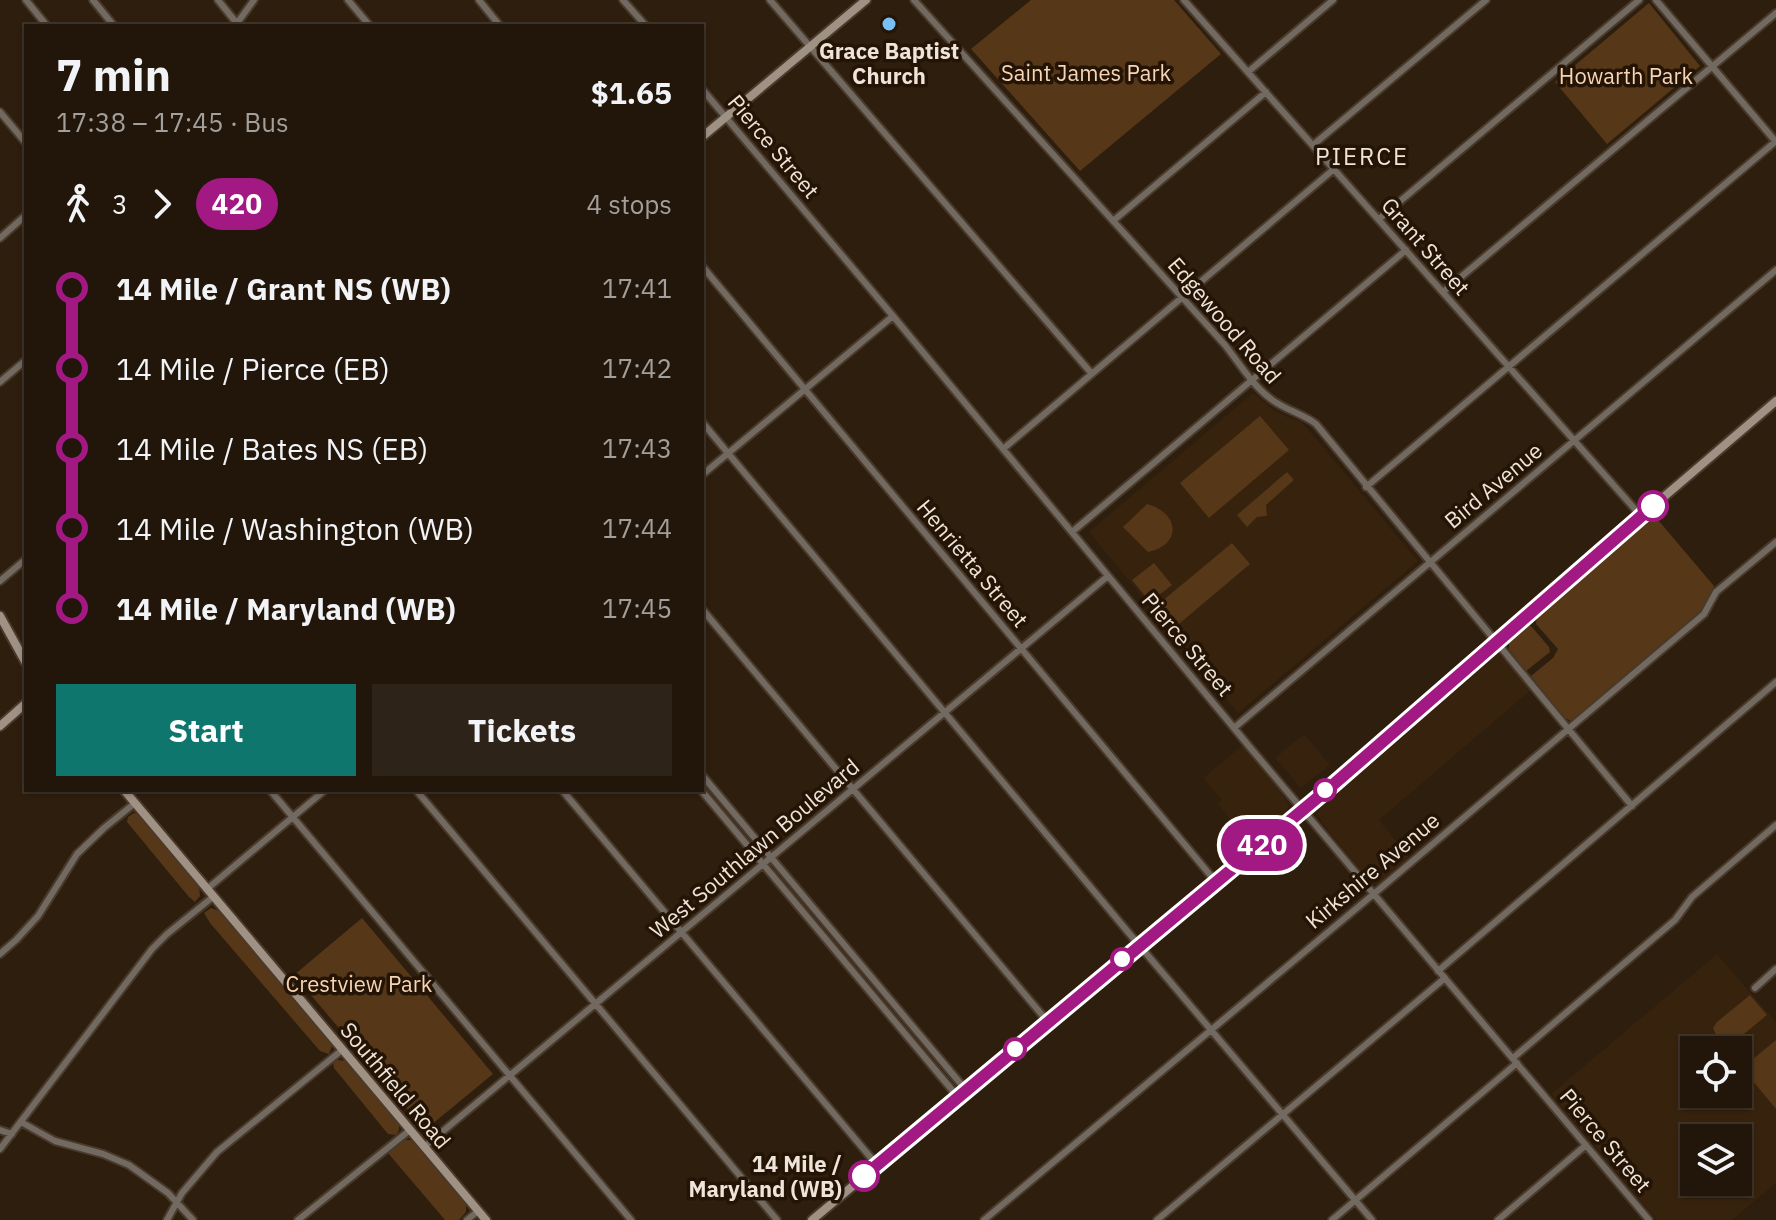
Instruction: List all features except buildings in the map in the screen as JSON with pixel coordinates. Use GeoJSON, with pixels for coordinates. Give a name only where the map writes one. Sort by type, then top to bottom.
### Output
{"type":"FeatureCollection","features":[{"type":"Feature","properties":{"kind":"main road"},"geometry":{"type":"LineString","coordinates":[[704,135],[866,0]]}},
{"type":"Feature","properties":{"kind":"main road"},"geometry":{"type":"LineString","coordinates":[[812,1220],[1303,810],[1776,401]]}},
{"type":"Feature","properties":{"kind":"main road"},"geometry":{"type":"LineString","coordinates":[[0,616],[24,659]]}},
{"type":"Feature","properties":{"kind":"main road"},"geometry":{"type":"LineString","coordinates":[[0,726],[24,705]]}},
{"type":"Feature","properties":{"kind":"main road","name":"Southfield Road"},"geometry":{"type":"LineString","coordinates":[[126,792],[486,1220]]}},
{"type":"Feature","properties":{"kind":"street"},"geometry":{"type":"LineString","coordinates":[[26,0],[45,24]]}},
{"type":"Feature","properties":{"kind":"street"},"geometry":{"type":"LineString","coordinates":[[93,0],[112,24]]}},
{"type":"Feature","properties":{"kind":"street"},"geometry":{"type":"LineString","coordinates":[[218,0],[236,24]]}},
{"type":"Feature","properties":{"kind":"street"},"geometry":{"type":"LineString","coordinates":[[238,24],[254,0]]}},
{"type":"Feature","properties":{"kind":"street"},"geometry":{"type":"LineString","coordinates":[[348,0],[368,24]]}},
{"type":"Feature","properties":{"kind":"street"},"geometry":{"type":"LineString","coordinates":[[479,0],[498,24]]}},
{"type":"Feature","properties":{"kind":"street"},"geometry":{"type":"LineString","coordinates":[[623,0],[644,24]]}},
{"type":"Feature","properties":{"kind":"street"},"geometry":{"type":"LineString","coordinates":[[770,0],[1092,374]]}},
{"type":"Feature","properties":{"kind":"street","name":"Edgewood Road"},"geometry":{"type":"LineString","coordinates":[[914,0],[1272,401],[1316,424],[1632,806]]}},
{"type":"Feature","properties":{"kind":"street","name":"Grant Street"},"geometry":{"type":"LineString","coordinates":[[1184,0],[1641,516]]}},
{"type":"Feature","properties":{"kind":"street"},"geometry":{"type":"LineString","coordinates":[[1248,72],[1333,0]]}},
{"type":"Feature","properties":{"kind":"street"},"geometry":{"type":"LineString","coordinates":[[1313,145],[1486,0]]}},
{"type":"Feature","properties":{"kind":"street"},"geometry":{"type":"LineString","coordinates":[[1379,219],[1639,0]]}},
{"type":"Feature","properties":{"kind":"street"},"geometry":{"type":"LineString","coordinates":[[1366,487],[1776,142],[1656,0]]}},
{"type":"Feature","properties":{"kind":"street"},"geometry":{"type":"LineString","coordinates":[[1443,292],[1776,13]]}},
{"type":"Feature","properties":{"kind":"street","name":"Pierce Street"},"geometry":{"type":"LineString","coordinates":[[704,91],[1649,1220]]}},
{"type":"Feature","properties":{"kind":"street"},"geometry":{"type":"LineString","coordinates":[[1113,221],[1266,92]]}},
{"type":"Feature","properties":{"kind":"street"},"geometry":{"type":"LineString","coordinates":[[0,112],[24,141]]}},
{"type":"Feature","properties":{"kind":"street"},"geometry":{"type":"LineString","coordinates":[[1003,449],[1334,169]]}},
{"type":"Feature","properties":{"kind":"street"},"geometry":{"type":"LineString","coordinates":[[0,238],[24,217]]}},
{"type":"Feature","properties":{"kind":"street"},"geometry":{"type":"LineString","coordinates":[[1072,532],[1406,250]]}},
{"type":"Feature","properties":{"kind":"street","name":"Henrietta Street"},"geometry":{"type":"LineString","coordinates":[[704,268],[1216,882]]}},
{"type":"Feature","properties":{"kind":"street","name":"Bird Avenue"},"geometry":{"type":"LineString","coordinates":[[1234,728],[1776,270]]}},
{"type":"Feature","properties":{"kind":"street"},"geometry":{"type":"LineString","coordinates":[[704,473],[893,316]]}},
{"type":"Feature","properties":{"kind":"street"},"geometry":{"type":"LineString","coordinates":[[0,382],[24,362]]}},
{"type":"Feature","properties":{"kind":"street"},"geometry":{"type":"LineString","coordinates":[[704,424],[1372,1220]]}},
{"type":"Feature","properties":{"kind":"street","name":"Kirkshire Avenue"},"geometry":{"type":"LineString","coordinates":[[984,1220],[1704,614],[1716,592],[1776,542]]}},
{"type":"Feature","properties":{"kind":"street"},"geometry":{"type":"LineString","coordinates":[[0,581],[24,561]]}},
{"type":"Feature","properties":{"kind":"street","name":"West Southlawn Boulevard"},"geometry":{"type":"LineString","coordinates":[[424,1147],[1108,576]]}},
{"type":"Feature","properties":{"kind":"street"},"geometry":{"type":"LineString","coordinates":[[704,611],[1048,1022]]}},
{"type":"Feature","properties":{"kind":"street"},"geometry":{"type":"LineString","coordinates":[[1438,971],[1776,682]]}},
{"type":"Feature","properties":{"kind":"street"},"geometry":{"type":"LineString","coordinates":[[704,777],[966,1090]]}},
{"type":"Feature","properties":{"kind":"street"},"geometry":{"type":"LineString","coordinates":[[272,792],[631,1220]]}},
{"type":"Feature","properties":{"kind":"street"},"geometry":{"type":"LineString","coordinates":[[0,1149],[152,949],[323,792]]}},
{"type":"Feature","properties":{"kind":"street"},"geometry":{"type":"LineString","coordinates":[[418,792],[777,1220]]}},
{"type":"Feature","properties":{"kind":"street"},"geometry":{"type":"LineString","coordinates":[[564,792],[877,1165]]}},
{"type":"Feature","properties":{"kind":"street"},"geometry":{"type":"LineString","coordinates":[[703,792],[958,1097]]}},
{"type":"Feature","properties":{"kind":"street"},"geometry":{"type":"LineString","coordinates":[[0,954],[38,916],[77,854],[135,803]]}},
{"type":"Feature","properties":{"kind":"street"},"geometry":{"type":"LineString","coordinates":[[1332,1220],[1675,920],[1692,897],[1776,825]]}},
{"type":"Feature","properties":{"kind":"street"},"geometry":{"type":"LineString","coordinates":[[1755,988],[1776,969]]}},
{"type":"Feature","properties":{"kind":"street"},"geometry":{"type":"LineString","coordinates":[[859,979],[866,972]]}},
{"type":"Feature","properties":{"kind":"street"},"geometry":{"type":"LineString","coordinates":[[1157,1220],[1445,978]]}},
{"type":"Feature","properties":{"kind":"street"},"geometry":{"type":"LineString","coordinates":[[167,1220],[192,1180],[223,1146],[342,1050]]}},
{"type":"Feature","properties":{"kind":"street"},"geometry":{"type":"LineString","coordinates":[[21,1122],[55,1141],[103,1154],[129,1165],[162,1188],[193,1220]]}},
{"type":"Feature","properties":{"kind":"street"},"geometry":{"type":"LineString","coordinates":[[0,1130],[12,1134]]}},
{"type":"Feature","properties":{"kind":"street"},"geometry":{"type":"LineString","coordinates":[[298,1220],[410,1130]]}},
{"type":"Feature","properties":{"kind":"street"},"geometry":{"type":"LineString","coordinates":[[1498,1220],[1586,1145]]}},
{"type":"Feature","properties":{"kind":"street"},"geometry":{"type":"LineString","coordinates":[[467,1220],[478,1211]]}},
{"type":"Feature","properties":{"kind":"shaded area"},"geometry":{"type":"Polygon","coordinates":[[[1253,393],[1274,410],[1302,422],[1418,561],[1238,713],[1089,532],[1253,393]]]}},
{"type":"Feature","properties":{"kind":"shaded area"},"geometry":{"type":"Polygon","coordinates":[[[1498,653],[1531,690],[1379,820],[1409,857],[1379,883],[1371,883],[1322,823],[1318,814],[1321,807],[1498,653]]]}},
{"type":"Feature","properties":{"kind":"shaded area"},"geometry":{"type":"Polygon","coordinates":[[[1304,734],[1330,765],[1301,788],[1275,758],[1304,734]]]}},
{"type":"Feature","properties":{"kind":"shaded area"},"geometry":{"type":"Polygon","coordinates":[[[1243,745],[1289,805],[1286,813],[1251,845],[1218,804],[1222,800],[1203,778],[1243,745]]]}},
{"type":"Feature","properties":{"kind":"shaded area"},"geometry":{"type":"Polygon","coordinates":[[[1717,954],[1776,1022],[1776,1183],[1732,1220],[1657,1220],[1551,1094],[1717,954]]]}},
{"type":"Feature","properties":{"kind":"green space","name":"Saint James Park"},"geometry":{"type":"Polygon","coordinates":[[[1031,0],[1174,0],[1221,54],[1080,171],[971,49],[1031,0]]]}},
{"type":"Feature","properties":{"kind":"green space","name":"Howarth Park"},"geometry":{"type":"Polygon","coordinates":[[[1649,3],[1700,66],[1607,144],[1555,82],[1649,3]]]}},
{"type":"Feature","properties":{"kind":"green space"},"geometry":{"type":"Polygon","coordinates":[[[1260,416],[1289,450],[1209,518],[1180,483],[1260,416]]]}},
{"type":"Feature","properties":{"kind":"green space"},"geometry":{"type":"Polygon","coordinates":[[[1287,472],[1294,480],[1266,505],[1267,516],[1257,517],[1247,527],[1237,515],[1287,472]]]}},
{"type":"Feature","properties":{"kind":"green space"},"geometry":{"type":"Polygon","coordinates":[[[1147,504],[1166,514],[1173,529],[1167,543],[1148,552],[1123,527],[1147,504]]]}},
{"type":"Feature","properties":{"kind":"green space"},"geometry":{"type":"Polygon","coordinates":[[[1653,514],[1714,586],[1705,607],[1571,721],[1565,718],[1531,676],[1553,658],[1558,649],[1536,624],[1537,616],[1653,514]]]}},
{"type":"Feature","properties":{"kind":"green space"},"geometry":{"type":"Polygon","coordinates":[[[1232,543],[1250,564],[1173,629],[1155,607],[1232,543]]]}},
{"type":"Feature","properties":{"kind":"green space"},"geometry":{"type":"Polygon","coordinates":[[[1154,563],[1172,585],[1150,602],[1132,580],[1154,563]]]}},
{"type":"Feature","properties":{"kind":"green space"},"geometry":{"type":"Polygon","coordinates":[[[1528,626],[1549,647],[1550,652],[1526,671],[1509,649],[1509,640],[1528,626]]]}},
{"type":"Feature","properties":{"kind":"green space"},"geometry":{"type":"Polygon","coordinates":[[[134,813],[139,814],[199,886],[200,896],[195,902],[127,822],[134,813]]]}},
{"type":"Feature","properties":{"kind":"green space"},"geometry":{"type":"Polygon","coordinates":[[[211,908],[222,912],[330,1041],[329,1054],[320,1051],[210,923],[204,913],[211,908]]]}},
{"type":"Feature","properties":{"kind":"green space","name":"Crestview Park"},"geometry":{"type":"Polygon","coordinates":[[[362,918],[493,1074],[425,1130],[294,975],[362,918]]]}},
{"type":"Feature","properties":{"kind":"green space"},"geometry":{"type":"Polygon","coordinates":[[[1750,995],[1767,1015],[1742,1036],[1717,1036],[1713,1028],[1750,995]]]}},
{"type":"Feature","properties":{"kind":"green space"},"geometry":{"type":"Polygon","coordinates":[[[1776,1040],[1776,1109],[1752,1080],[1752,1060],[1776,1040]]]}},
{"type":"Feature","properties":{"kind":"green space"},"geometry":{"type":"Polygon","coordinates":[[[347,1061],[399,1122],[396,1135],[388,1134],[334,1068],[333,1062],[347,1061]]]}},
{"type":"Feature","properties":{"kind":"green space"},"geometry":{"type":"Polygon","coordinates":[[[404,1140],[415,1142],[466,1202],[466,1212],[459,1220],[445,1220],[388,1153],[404,1140]]]}},
{"type":"Feature","properties":{"kind":"bus line","name":"420"},"geometry":{"type":"LineString","coordinates":[[864,1176],[1334,784],[1653,506]]}},
{"type":"Feature","properties":{"kind":"place","name":"Grace Baptist Church"},"geometry":{"type":"Point","coordinates":[889,24]}},
{"type":"Feature","properties":{"kind":"place","name":"14 Mile / Maryland (WB)"},"geometry":{"type":"Point","coordinates":[864,1176]}},
{"type":"Feature","properties":{"kind":"district","name":"PIERCE"},"geometry":{"type":"Point","coordinates":[1362,156]}}]}
